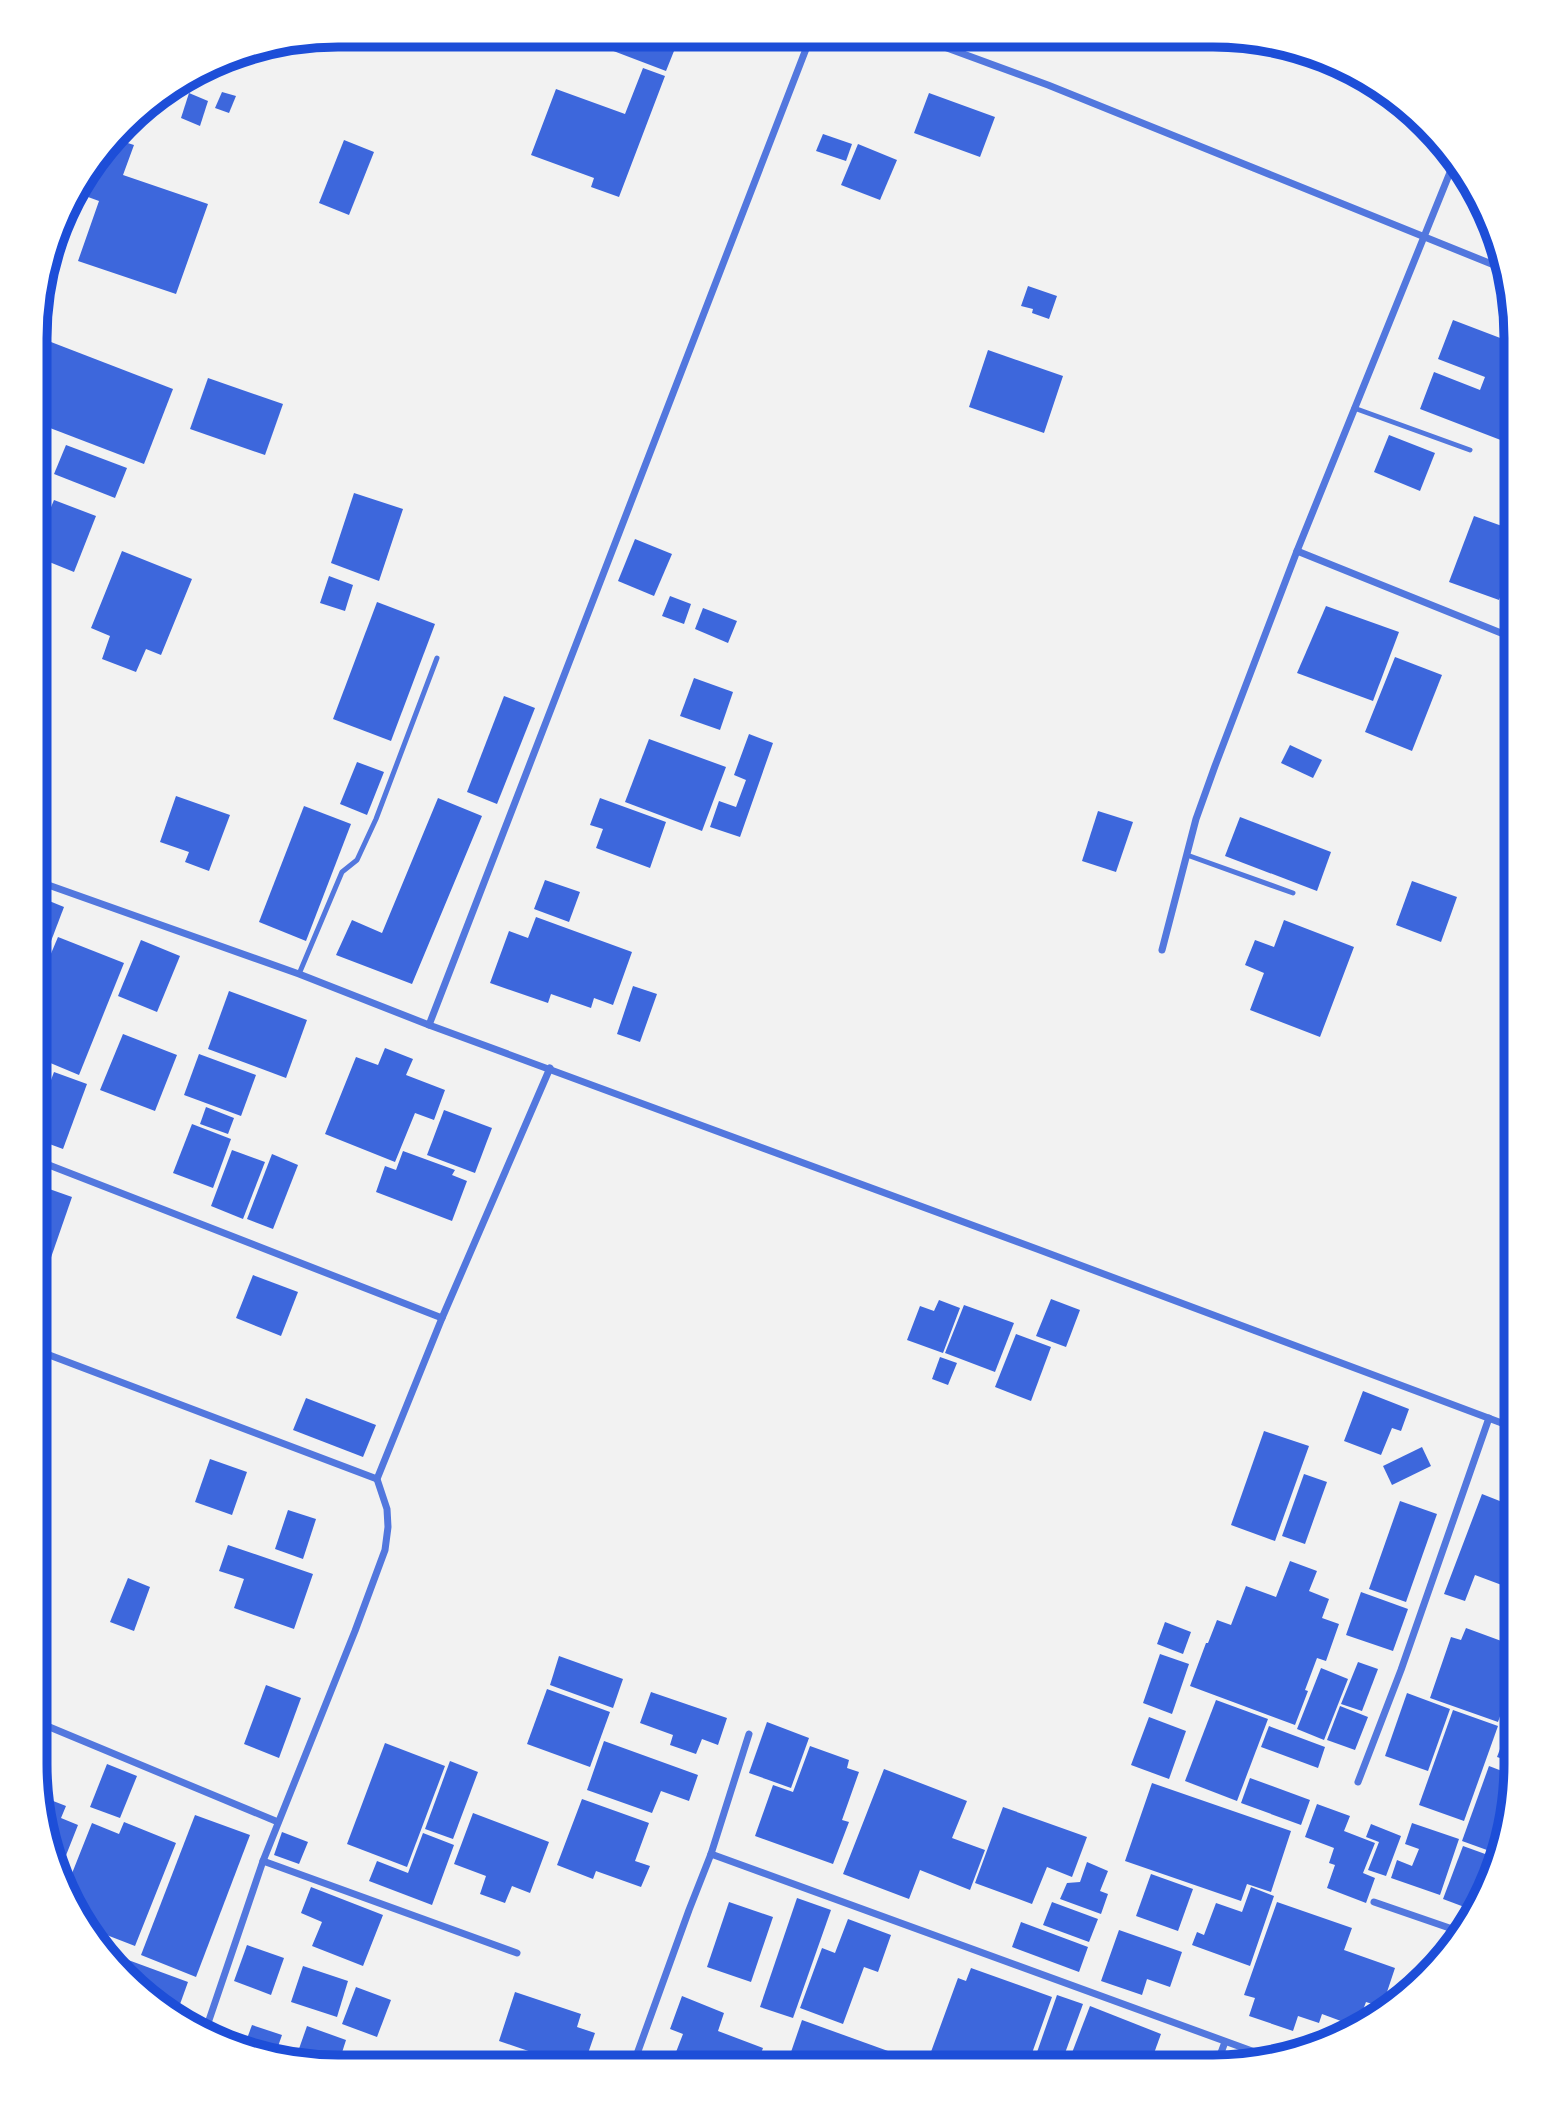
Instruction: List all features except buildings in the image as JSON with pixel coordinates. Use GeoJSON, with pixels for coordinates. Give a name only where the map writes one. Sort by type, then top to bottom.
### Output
{"type":"FeatureCollection","features":[{"type":"Feature","properties":{"kind":"street"},"geometry":{"type":"LineString","coordinates":[[429,1025],[807,47]]}},
{"type":"Feature","properties":{"kind":"street"},"geometry":{"type":"LineString","coordinates":[[944,47],[1048,85],[1494,265]]}},
{"type":"Feature","properties":{"kind":"street"},"geometry":{"type":"LineString","coordinates":[[1162,950],[1203,798],[1297,551],[1451,171]]}},
{"type":"Feature","properties":{"kind":"street"},"geometry":{"type":"LineString","coordinates":[[1297,551],[1504,634]]}},
{"type":"Feature","properties":{"kind":"street"},"geometry":{"type":"LineString","coordinates":[[47,885],[299,975],[1504,1424]]}},
{"type":"Feature","properties":{"kind":"street"},"geometry":{"type":"LineString","coordinates":[[208,2024],[263,1861],[385,1550],[387,1508],[377,1479],[442,1318],[550,1068]]}},
{"type":"Feature","properties":{"kind":"street"},"geometry":{"type":"LineString","coordinates":[[47,1164],[442,1318]]}},
{"type":"Feature","properties":{"kind":"street"},"geometry":{"type":"LineString","coordinates":[[47,1354],[377,1479]]}},
{"type":"Feature","properties":{"kind":"street"},"geometry":{"type":"LineString","coordinates":[[1358,1782],[1401,1670],[1489,1418]]}},
{"type":"Feature","properties":{"kind":"street"},"geometry":{"type":"LineString","coordinates":[[47,1726],[278,1822]]}},
{"type":"Feature","properties":{"kind":"street"},"geometry":{"type":"LineString","coordinates":[[637,2055],[711,1854],[749,1734]]}},
{"type":"Feature","properties":{"kind":"street"},"geometry":{"type":"LineString","coordinates":[[711,1854],[1253,2052]]}},
{"type":"Feature","properties":{"kind":"street"},"geometry":{"type":"LineString","coordinates":[[263,1861],[517,1953]]}},
{"type":"Feature","properties":{"kind":"street"},"geometry":{"type":"LineString","coordinates":[[1374,1902],[1452,1929]]}},
{"type":"Feature","properties":{"kind":"street"},"geometry":{"type":"LineString","coordinates":[[1220,2055],[1225,2042]]}},
{"type":"Feature","properties":{"kind":"lane"},"geometry":{"type":"LineString","coordinates":[[1354,408],[1470,450]]}},
{"type":"Feature","properties":{"kind":"lane"},"geometry":{"type":"LineString","coordinates":[[299,975],[342,872],[357,860],[376,819],[437,658]]}},
{"type":"Feature","properties":{"kind":"lane"},"geometry":{"type":"LineString","coordinates":[[1187,855],[1293,893]]}}]}
